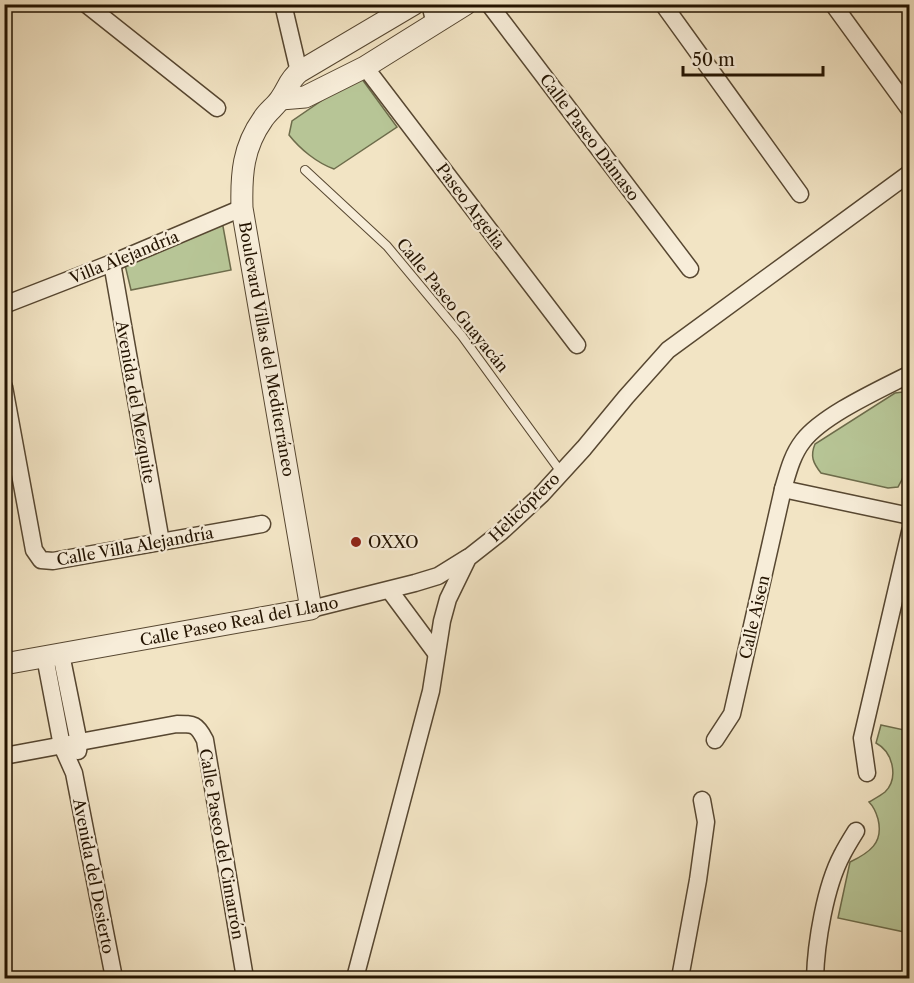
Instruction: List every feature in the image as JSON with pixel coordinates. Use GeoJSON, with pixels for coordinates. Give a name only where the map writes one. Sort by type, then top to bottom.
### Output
{"type":"FeatureCollection","features":[{"type":"Feature","properties":{"kind":"street"},"geometry":{"type":"LineString","coordinates":[[86,4],[217,108]]}},
{"type":"Feature","properties":{"kind":"street"},"geometry":{"type":"LineString","coordinates":[[283,4],[299,72]]}},
{"type":"Feature","properties":{"kind":"street","name":"Boulevard Villas del Mediterráneo"},"geometry":{"type":"LineString","coordinates":[[311,609],[242,208],[241,182],[247,149],[252,137],[264,117],[281,99],[291,79],[299,72],[414,4]]}},
{"type":"Feature","properties":{"kind":"street"},"geometry":{"type":"LineString","coordinates":[[281,99],[305,97],[365,67],[432,14],[466,4]]}},
{"type":"Feature","properties":{"kind":"street","name":"Calle Paseo Dámaso"},"geometry":{"type":"LineString","coordinates":[[489,4],[690,269]]}},
{"type":"Feature","properties":{"kind":"street"},"geometry":{"type":"LineString","coordinates":[[663,4],[800,194]]}},
{"type":"Feature","properties":{"kind":"street"},"geometry":{"type":"LineString","coordinates":[[833,4],[909,110]]}},
{"type":"Feature","properties":{"kind":"street","name":"Paseo Argelia"},"geometry":{"type":"LineString","coordinates":[[365,67],[577,345]]}},
{"type":"Feature","properties":{"kind":"street","name":"Helicóptero"},"geometry":{"type":"LineString","coordinates":[[355,978],[431,691],[442,621],[448,599],[468,558],[501,532],[541,495],[668,350],[909,174]]}},
{"type":"Feature","properties":{"kind":"street","name":"Villa Alejandría"},"geometry":{"type":"LineString","coordinates":[[4,305],[112,263],[242,208]]}},
{"type":"Feature","properties":{"kind":"street","name":"Avenida del Mezquite"},"geometry":{"type":"LineString","coordinates":[[112,263],[160,542]]}},
{"type":"Feature","properties":{"kind":"street","name":"Calle Aisen"},"geometry":{"type":"LineString","coordinates":[[715,740],[732,714],[791,462],[803,441],[834,415],[909,374]]}},
{"type":"Feature","properties":{"kind":"street","name":"Calle Villa Alejandría"},"geometry":{"type":"LineString","coordinates":[[4,387],[34,550],[41,560],[53,561],[261,524]]}},
{"type":"Feature","properties":{"kind":"street"},"geometry":{"type":"LineString","coordinates":[[783,489],[909,516]]}},
{"type":"Feature","properties":{"kind":"street"},"geometry":{"type":"LineString","coordinates":[[867,773],[862,738],[909,532]]}},
{"type":"Feature","properties":{"kind":"street","name":"Calle Paseo Real del Llano"},"geometry":{"type":"LineString","coordinates":[[4,664],[311,609],[390,591],[438,576],[468,558]]}},
{"type":"Feature","properties":{"kind":"street"},"geometry":{"type":"LineString","coordinates":[[390,591],[436,653]]}},
{"type":"Feature","properties":{"kind":"street","name":"Avenida del Desierto"},"geometry":{"type":"LineString","coordinates":[[53,656],[79,742],[75,773]]}},
{"type":"Feature","properties":{"kind":"street","name":"Avenida del Desierto"},"geometry":{"type":"LineString","coordinates":[[53,656],[62,746],[75,773],[114,978]]}},
{"type":"Feature","properties":{"kind":"street","name":"Calle Paseo del Cimarrón"},"geometry":{"type":"LineString","coordinates":[[4,756],[177,724],[192,724],[200,730],[205,740],[245,978]]}},
{"type":"Feature","properties":{"kind":"street"},"geometry":{"type":"LineString","coordinates":[[680,978],[706,822],[702,800]]}},
{"type":"Feature","properties":{"kind":"street"},"geometry":{"type":"LineString","coordinates":[[815,978],[827,896],[841,856],[856,831]]}},
{"type":"Feature","properties":{"kind":"lane","name":"Calle Paseo Guayacán"},"geometry":{"type":"LineString","coordinates":[[305,170],[387,246],[462,336],[561,472]]}},
{"type":"Feature","properties":{"kind":"green space"},"geometry":{"type":"Polygon","coordinates":[[[359,75],[397,127],[334,169],[315,159],[293,140],[289,135],[292,121],[359,75]]]}},
{"type":"Feature","properties":{"kind":"green space"},"geometry":{"type":"Polygon","coordinates":[[[222,221],[231,270],[131,290],[125,265],[222,221]]]}},
{"type":"Feature","properties":{"kind":"green space"},"geometry":{"type":"Polygon","coordinates":[[[903,392],[909,396],[910,443],[907,466],[898,487],[888,488],[821,473],[813,459],[815,444],[895,393],[903,392]]]}},
{"type":"Feature","properties":{"kind":"green space"},"geometry":{"type":"Polygon","coordinates":[[[881,725],[909,731],[909,933],[838,918],[850,862],[869,851],[879,835],[877,816],[869,802],[885,792],[892,780],[892,766],[887,752],[876,743],[881,725]]]}},
{"type":"Feature","properties":{"kind":"place","name":"OXXO"},"geometry":{"type":"Point","coordinates":[356,542]}}]}
